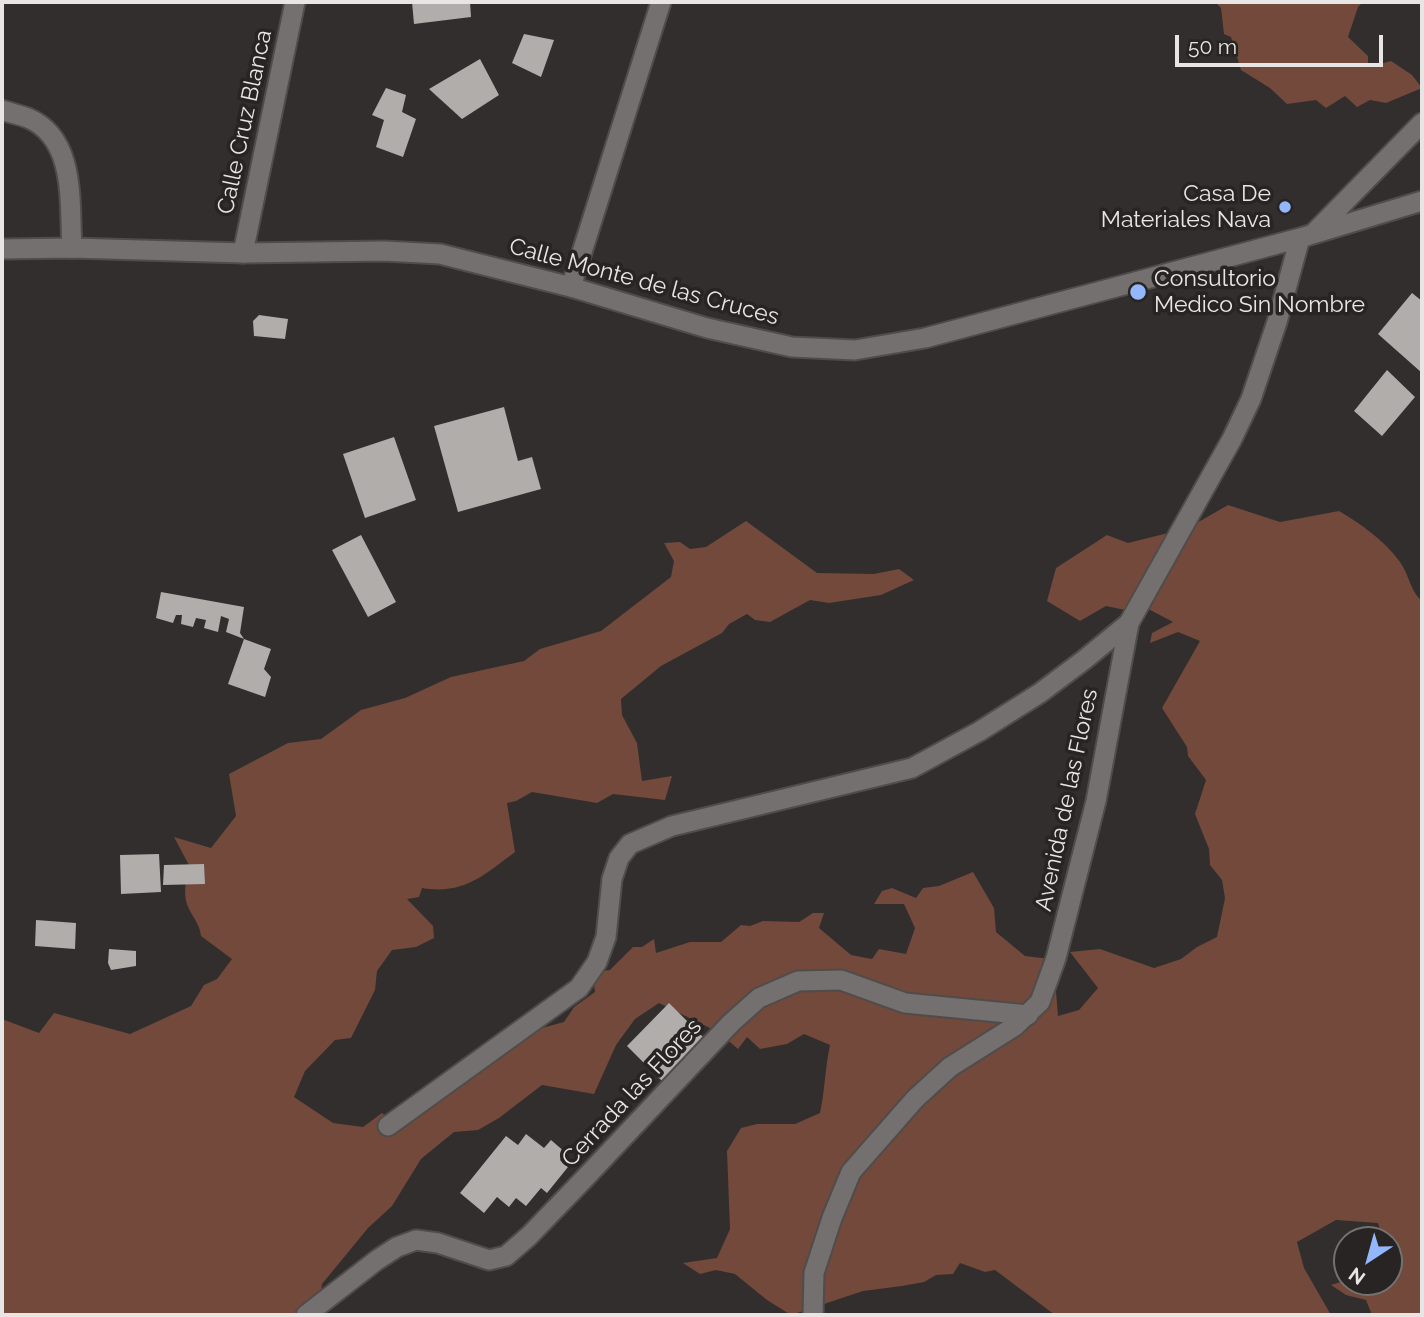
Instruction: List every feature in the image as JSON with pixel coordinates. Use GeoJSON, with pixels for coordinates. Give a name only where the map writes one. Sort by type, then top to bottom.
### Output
{"type":"FeatureCollection","features":[{"type":"Feature","properties":{"kind":"street","name":"Calle Cruz Blanca"},"geometry":{"type":"LineString","coordinates":[[243,253],[295,2]]}},
{"type":"Feature","properties":{"kind":"street"},"geometry":{"type":"LineString","coordinates":[[571,287],[662,2]]}},
{"type":"Feature","properties":{"kind":"street"},"geometry":{"type":"LineString","coordinates":[[2,110],[29,119],[49,132],[61,148],[67,170],[72,248]]}},
{"type":"Feature","properties":{"kind":"street"},"geometry":{"type":"LineString","coordinates":[[1307,235],[1422,123]]}},
{"type":"Feature","properties":{"kind":"street","name":"Calle Monte de las Cruces"},"geometry":{"type":"LineString","coordinates":[[2,249],[72,248],[243,253],[384,251],[440,254],[571,287],[707,328],[792,347],[855,350],[925,338],[1307,235],[1422,201]]}},
{"type":"Feature","properties":{"kind":"street","name":"Avenida de las Flores"},"geometry":{"type":"LineString","coordinates":[[813,1315],[814,1273],[851,1172],[915,1099],[950,1067],[972,1051],[995,1040],[1028,1015],[1040,1002],[1072,899],[1096,801],[1129,623],[1232,439],[1251,399],[1307,235]]}},
{"type":"Feature","properties":{"kind":"street"},"geometry":{"type":"LineString","coordinates":[[388,1126],[579,988],[597,962],[607,937],[612,879],[619,858],[630,844],[672,826],[912,768],[980,731],[1040,693],[1129,623]]}},
{"type":"Feature","properties":{"kind":"street","name":"Cerrada las Flores"},"geometry":{"type":"LineString","coordinates":[[306,1315],[377,1260],[397,1247],[416,1240],[438,1243],[473,1257],[489,1260],[506,1256],[529,1237],[730,1023],[759,998],[798,981],[841,980],[905,1003],[1028,1015]]}},
{"type":"Feature","properties":{"kind":"shaded area"},"geometry":{"type":"Polygon","coordinates":[[[1215,2],[1363,2],[1358,7],[1348,37],[1368,56],[1368,67],[1391,61],[1412,75],[1422,88],[1386,103],[1370,100],[1357,107],[1345,96],[1326,108],[1316,100],[1287,104],[1270,88],[1241,70],[1231,37],[1224,34],[1221,8],[1215,2]]]}},
{"type":"Feature","properties":{"kind":"shaded area"},"geometry":{"type":"Polygon","coordinates":[[[1228,505],[1280,522],[1339,511],[1364,527],[1394,554],[1422,601],[1421,1315],[1372,1315],[1366,1300],[1350,1296],[1403,1296],[1403,1226],[1379,1226],[1378,1223],[1336,1220],[1297,1242],[1304,1268],[1331,1315],[1055,1315],[995,1270],[985,1272],[960,1263],[953,1274],[936,1275],[924,1282],[863,1291],[791,1315],[735,1274],[716,1270],[700,1274],[683,1263],[717,1258],[730,1229],[727,1151],[741,1128],[757,1124],[795,1124],[820,1113],[830,1045],[804,1034],[787,1044],[760,1049],[747,1037],[738,1049],[718,1032],[659,1003],[635,1019],[616,1045],[594,1094],[542,1085],[499,1118],[478,1130],[454,1132],[421,1159],[392,1206],[368,1228],[322,1284],[319,1307],[314,1315],[2,1315],[2,1019],[39,1033],[54,1013],[130,1034],[191,1006],[204,985],[217,979],[232,959],[201,936],[185,894],[190,867],[174,837],[211,848],[236,816],[229,774],[288,743],[321,739],[361,710],[405,698],[451,677],[524,661],[540,649],[601,631],[671,577],[674,561],[664,543],[680,542],[690,549],[706,547],[746,521],[817,573],[874,574],[899,569],[914,580],[881,595],[829,603],[810,600],[770,622],[755,620],[747,614],[729,624],[722,633],[661,666],[621,699],[622,715],[637,743],[642,781],[672,776],[665,800],[613,794],[597,803],[532,792],[507,803],[515,852],[462,886],[450,889],[422,888],[419,897],[407,899],[433,926],[434,938],[416,947],[392,950],[377,971],[375,990],[351,1038],[335,1040],[305,1071],[294,1097],[333,1123],[363,1127],[382,1113],[387,1117],[508,1037],[564,1022],[574,1007],[595,992],[594,985],[601,971],[610,970],[633,947],[642,947],[654,939],[656,953],[690,942],[721,942],[741,925],[750,926],[763,921],[799,922],[813,913],[824,913],[819,928],[851,955],[872,959],[879,949],[906,954],[915,928],[904,904],[874,904],[882,891],[892,888],[916,898],[923,888],[939,886],[973,872],[994,908],[996,932],[1025,956],[1050,959],[1055,979],[1058,1016],[1079,1010],[1098,988],[1070,952],[1100,949],[1154,968],[1181,959],[1217,937],[1225,898],[1222,880],[1210,865],[1209,849],[1195,814],[1206,780],[1188,756],[1187,747],[1162,708],[1200,641],[1178,632],[1150,643],[1152,633],[1173,622],[1137,603],[1125,610],[1106,606],[1080,621],[1047,601],[1056,568],[1107,535],[1128,543],[1188,528],[1228,505]]]}},
{"type":"Feature","properties":{"kind":"building"},"geometry":{"type":"Polygon","coordinates":[[[412,2],[470,2],[471,17],[414,24],[412,2]]]}},
{"type":"Feature","properties":{"kind":"building"},"geometry":{"type":"Polygon","coordinates":[[[524,34],[554,40],[541,77],[512,63],[524,34]]]}},
{"type":"Feature","properties":{"kind":"building"},"geometry":{"type":"Polygon","coordinates":[[[480,59],[499,95],[462,119],[429,89],[480,59]]]}},
{"type":"Feature","properties":{"kind":"building"},"geometry":{"type":"Polygon","coordinates":[[[386,88],[406,95],[402,112],[416,119],[403,157],[376,147],[384,120],[372,115],[386,88]]]}},
{"type":"Feature","properties":{"kind":"building"},"geometry":{"type":"Polygon","coordinates":[[[1412,293],[1422,301],[1422,373],[1378,334],[1412,293]]]}},
{"type":"Feature","properties":{"kind":"building"},"geometry":{"type":"Polygon","coordinates":[[[259,315],[288,319],[285,339],[254,336],[253,321],[259,315]]]}},
{"type":"Feature","properties":{"kind":"building"},"geometry":{"type":"Polygon","coordinates":[[[1387,370],[1415,397],[1382,436],[1354,411],[1387,370]]]}},
{"type":"Feature","properties":{"kind":"building"},"geometry":{"type":"Polygon","coordinates":[[[504,407],[518,461],[532,457],[541,489],[458,512],[434,426],[504,407]]]}},
{"type":"Feature","properties":{"kind":"building"},"geometry":{"type":"Polygon","coordinates":[[[394,437],[416,500],[365,518],[343,454],[394,437]]]}},
{"type":"Feature","properties":{"kind":"building"},"geometry":{"type":"Polygon","coordinates":[[[361,535],[396,602],[368,617],[332,550],[361,535]]]}},
{"type":"Feature","properties":{"kind":"building"},"geometry":{"type":"Polygon","coordinates":[[[161,592],[244,607],[240,633],[244,639],[226,632],[229,619],[221,616],[218,632],[204,628],[206,620],[196,618],[193,627],[181,624],[182,615],[176,615],[173,623],[156,618],[161,592]]]}},
{"type":"Feature","properties":{"kind":"building"},"geometry":{"type":"Polygon","coordinates":[[[244,639],[271,649],[264,669],[271,677],[265,697],[228,684],[244,639]]]}},
{"type":"Feature","properties":{"kind":"building"},"geometry":{"type":"Polygon","coordinates":[[[159,854],[161,892],[121,894],[120,855],[159,854]]]}},
{"type":"Feature","properties":{"kind":"building"},"geometry":{"type":"Polygon","coordinates":[[[204,864],[205,884],[163,885],[164,865],[204,864]]]}},
{"type":"Feature","properties":{"kind":"building"},"geometry":{"type":"Polygon","coordinates":[[[36,920],[76,923],[75,949],[35,946],[36,920]]]}},
{"type":"Feature","properties":{"kind":"building"},"geometry":{"type":"Polygon","coordinates":[[[109,949],[136,951],[136,966],[111,970],[108,963],[109,949]]]}},
{"type":"Feature","properties":{"kind":"building"},"geometry":{"type":"Polygon","coordinates":[[[669,1003],[705,1039],[663,1082],[627,1046],[669,1003]]]}},
{"type":"Feature","properties":{"kind":"building"},"geometry":{"type":"Polygon","coordinates":[[[526,1134],[544,1148],[551,1140],[566,1153],[560,1160],[568,1167],[547,1193],[541,1188],[526,1206],[516,1198],[509,1207],[497,1197],[484,1213],[460,1193],[506,1136],[518,1145],[526,1134]]]}},
{"type":"Feature","properties":{"kind":"place","name":"Casa De Materiales Nava"},"geometry":{"type":"Point","coordinates":[1285,207]}},
{"type":"Feature","properties":{"kind":"place","name":"Consultorio Medico Sin Nombre"},"geometry":{"type":"Point","coordinates":[1138,292]}}]}
